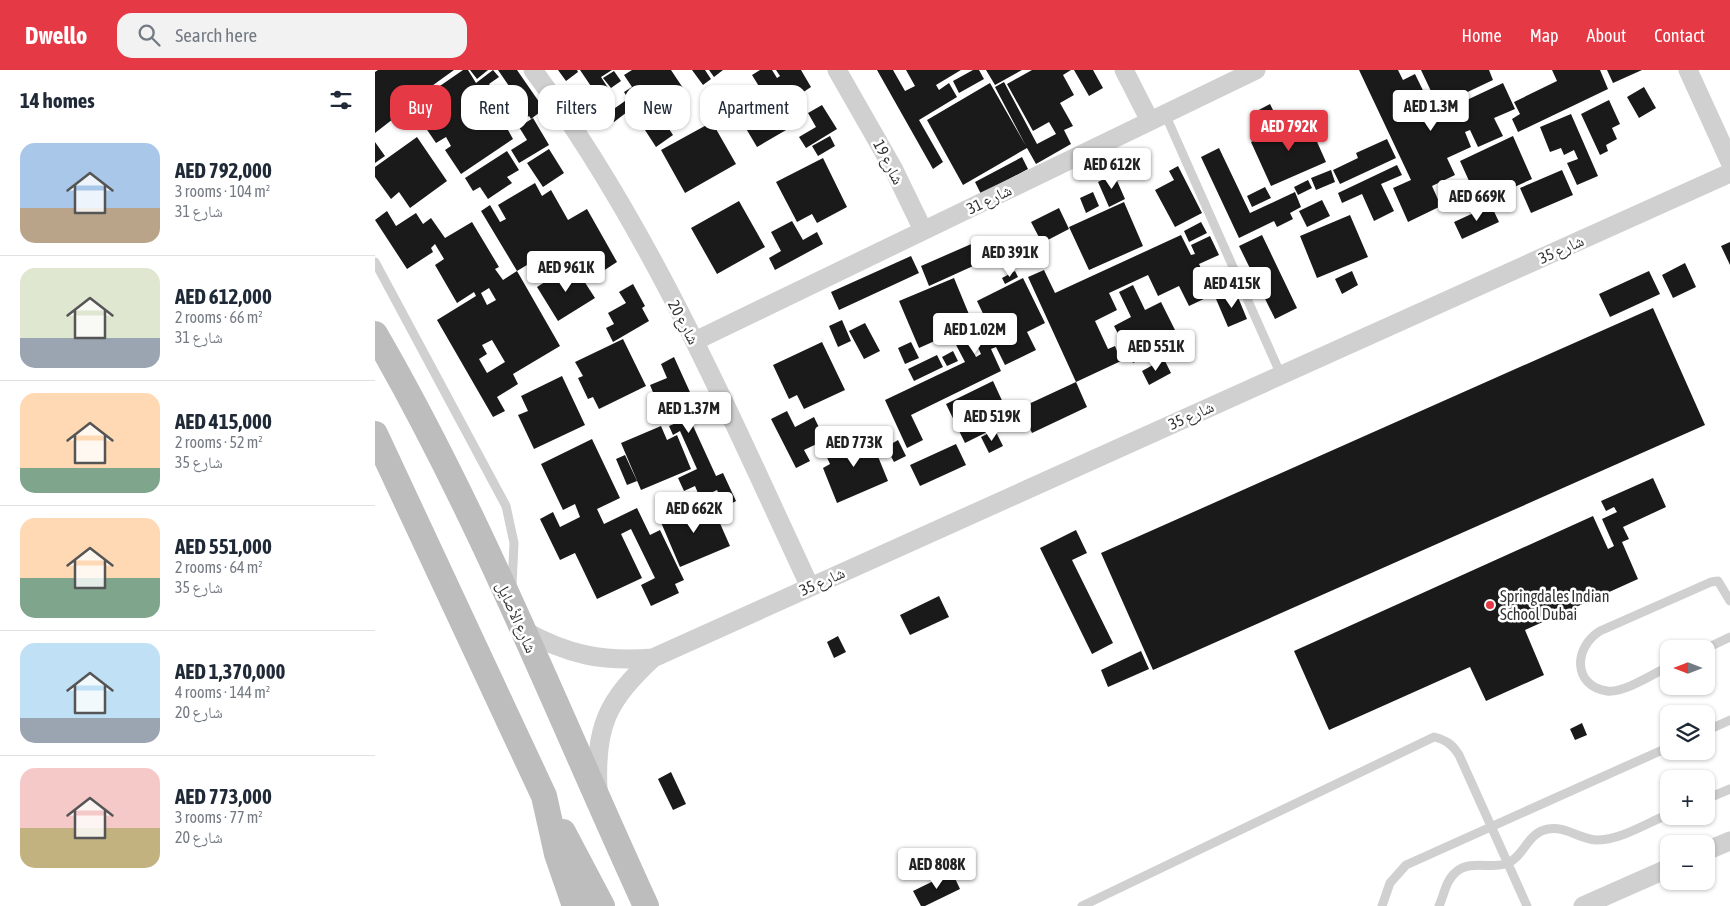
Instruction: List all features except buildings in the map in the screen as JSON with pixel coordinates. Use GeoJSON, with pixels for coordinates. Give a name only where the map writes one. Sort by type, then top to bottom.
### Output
{"type":"FeatureCollection","features":[{"type":"Feature","properties":{"kind":"main road","name":"شارع الأصايل"},"geometry":{"type":"LineString","coordinates":[[375,334],[443,459],[511,602],[598,802],[646,906]]}},
{"type":"Feature","properties":{"kind":"main road"},"geometry":{"type":"LineString","coordinates":[[375,434],[544,796],[602,906]]}},
{"type":"Feature","properties":{"kind":"main road"},"geometry":{"type":"LineString","coordinates":[[544,796],[557,854],[575,906]]}},
{"type":"Feature","properties":{"kind":"street","name":"شارع 20"},"geometry":{"type":"LineString","coordinates":[[533,70],[569,120],[613,190],[695,341],[810,587]]}},
{"type":"Feature","properties":{"kind":"street","name":"شارع 19"},"geometry":{"type":"LineString","coordinates":[[837,70],[893,168],[923,230]]}},
{"type":"Feature","properties":{"kind":"street"},"geometry":{"type":"LineString","coordinates":[[1124,70],[1158,118]]}},
{"type":"Feature","properties":{"kind":"street","name":"شارع 31"},"geometry":{"type":"LineString","coordinates":[[695,341],[1256,70]]}},
{"type":"Feature","properties":{"kind":"street"},"geometry":{"type":"LineString","coordinates":[[1688,70],[1730,162]]}},
{"type":"Feature","properties":{"kind":"street","name":"شارع 35"},"geometry":{"type":"LineString","coordinates":[[598,802],[597,766],[599,736],[607,714],[627,681],[653,658],[1730,173]]}},
{"type":"Feature","properties":{"kind":"street","name":"شارع 35"},"geometry":{"type":"LineString","coordinates":[[523,630],[547,644],[589,657],[623,660],[653,658]]}},
{"type":"Feature","properties":{"kind":"street"},"geometry":{"type":"LineString","coordinates":[[1715,848],[1730,841]]}},
{"type":"Feature","properties":{"kind":"street"},"geometry":{"type":"LineString","coordinates":[[1583,906],[1660,872]]}},
{"type":"Feature","properties":{"kind":"lane"},"geometry":{"type":"LineString","coordinates":[[1158,118],[1281,375]]}},
{"type":"Feature","properties":{"kind":"lane"},"geometry":{"type":"LineString","coordinates":[[375,262],[506,506],[514,543],[511,602]]}},
{"type":"Feature","properties":{"kind":"lane"},"geometry":{"type":"LineString","coordinates":[[1660,670],[1622,689],[1608,691],[1595,686],[1585,677],[1580,664],[1582,650],[1589,638],[1595,634],[1714,580],[1722,583],[1730,601]]}},
{"type":"Feature","properties":{"kind":"lane"},"geometry":{"type":"LineString","coordinates":[[1715,644],[1730,637]]}},
{"type":"Feature","properties":{"kind":"lane"},"geometry":{"type":"LineString","coordinates":[[1715,727],[1730,720]]}},
{"type":"Feature","properties":{"kind":"lane"},"geometry":{"type":"LineString","coordinates":[[1081,906],[1434,737],[1445,739],[1453,745],[1527,906]]}},
{"type":"Feature","properties":{"kind":"lane"},"geometry":{"type":"LineString","coordinates":[[1383,906],[1390,883],[1407,865],[1660,752]]}},
{"type":"Feature","properties":{"kind":"lane"},"geometry":{"type":"LineString","coordinates":[[1715,794],[1730,788]]}},
{"type":"Feature","properties":{"kind":"lane"},"geometry":{"type":"LineString","coordinates":[[1439,906],[1449,881],[1456,872],[1466,866],[1499,866],[1508,863],[1515,859],[1527,842],[1536,834],[1548,829],[1561,828],[1586,838],[1609,838],[1660,818]]}},
{"type":"Feature","properties":{"kind":"place","name":"Springdales Indian School Dubai"},"geometry":{"type":"Point","coordinates":[1490,605]}}]}
